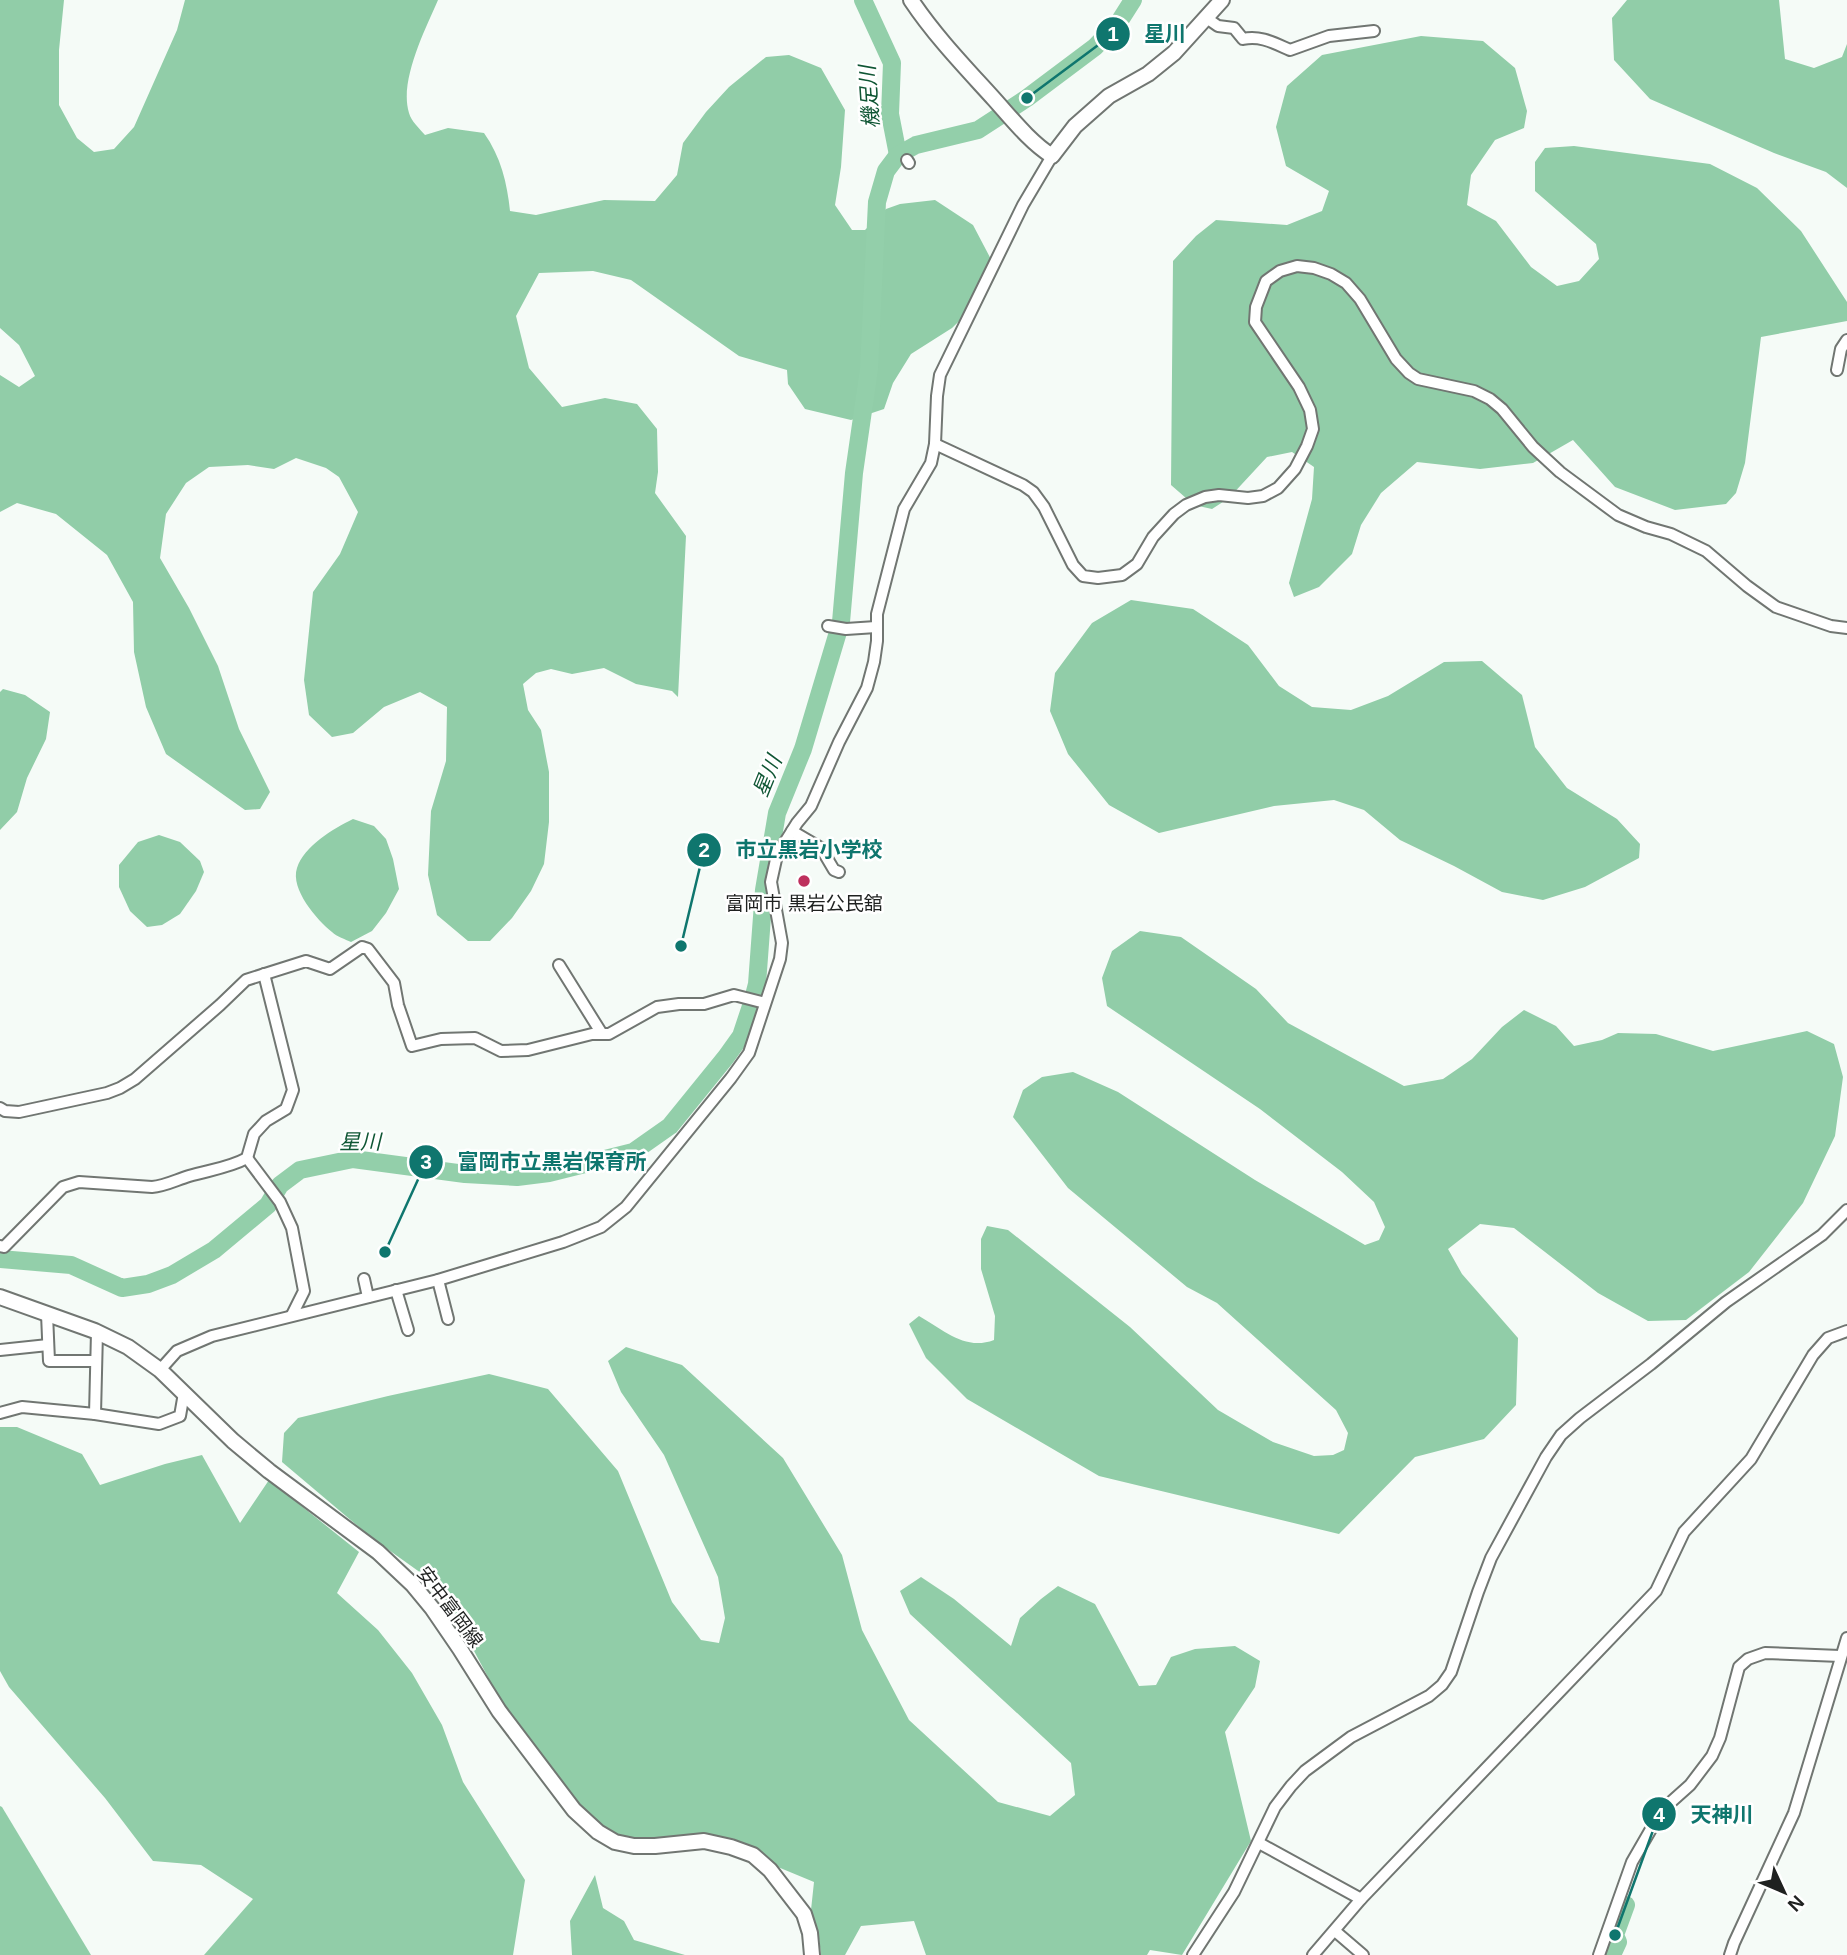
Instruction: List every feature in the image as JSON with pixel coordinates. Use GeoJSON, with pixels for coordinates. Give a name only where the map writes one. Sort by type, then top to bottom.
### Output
{"type":"FeatureCollection","features":[{"type":"Feature","properties":{"kind":"main road"},"geometry":{"type":"LineString","coordinates":[[911,0],[951,52],[1042,150],[1052,156],[1075,126],[1099,104],[1162,64],[1174,53],[1222,0]]}},
{"type":"Feature","properties":{"kind":"main road","name":"安中富岡線"},"geometry":{"type":"LineString","coordinates":[[0,1297],[97,1332],[128,1347],[160,1370],[260,1464],[378,1552],[413,1584],[453,1639],[499,1711],[575,1810],[598,1832],[615,1842],[634,1846],[704,1841],[753,1855],[770,1870],[804,1914],[810,1933],[812,1955]]}},
{"type":"Feature","properties":{"kind":"street"},"geometry":{"type":"LineString","coordinates":[[1205,17],[1217,26],[1234,28],[1243,39],[1254,37],[1268,40],[1290,50],[1329,36],[1374,31]]}},
{"type":"Feature","properties":{"kind":"street"},"geometry":{"type":"LineString","coordinates":[[160,1370],[177,1351],[199,1340],[438,1280],[564,1242],[601,1227],[626,1207],[749,1054],[780,959],[782,943],[771,882],[776,855],[811,806],[839,742],[867,688],[877,641],[877,614],[904,509],[931,463],[936,444],[940,375],[1023,205],[1052,156]]}},
{"type":"Feature","properties":{"kind":"street"},"geometry":{"type":"LineString","coordinates":[[936,444],[1033,492],[1044,507],[1073,565],[1083,576],[1098,578],[1122,575],[1137,564],[1153,537],[1186,505],[1205,497],[1219,495],[1248,498],[1262,496],[1278,488],[1295,469],[1312,429],[1310,411],[1299,387],[1255,322],[1256,307],[1266,281],[1280,271],[1297,266],[1314,268],[1346,283],[1360,299],[1396,359],[1409,373],[1418,379],[1474,391],[1490,399],[1550,464],[1610,510],[1706,551],[1776,607],[1831,626],[1847,628]]}},
{"type":"Feature","properties":{"kind":"street"},"geometry":{"type":"LineString","coordinates":[[1837,370],[1841,349],[1847,340]]}},
{"type":"Feature","properties":{"kind":"street"},"geometry":{"type":"LineString","coordinates":[[828,626],[846,629],[876,627]]}},
{"type":"Feature","properties":{"kind":"street"},"geometry":{"type":"LineString","coordinates":[[792,831],[821,848],[834,870],[839,872]]}},
{"type":"Feature","properties":{"kind":"street"},"geometry":{"type":"LineString","coordinates":[[0,1108],[19,1112],[120,1088],[135,1079],[246,980],[306,961],[330,969],[362,947],[368,949],[394,983],[398,1005],[412,1046],[441,1039],[475,1038],[501,1051],[528,1050],[592,1034],[609,1034],[657,1007],[704,1004],[734,995],[764,1002]]}},
{"type":"Feature","properties":{"kind":"street"},"geometry":{"type":"LineString","coordinates":[[559,965],[602,1034]]}},
{"type":"Feature","properties":{"kind":"street"},"geometry":{"type":"LineString","coordinates":[[0,1247],[4,1247],[63,1187],[79,1182],[161,1186],[233,1165],[247,1158],[254,1133],[266,1121],[286,1109],[293,1090],[264,974]]}},
{"type":"Feature","properties":{"kind":"street"},"geometry":{"type":"LineString","coordinates":[[247,1158],[281,1202],[292,1228],[304,1291],[292,1315]]}},
{"type":"Feature","properties":{"kind":"street"},"geometry":{"type":"LineString","coordinates":[[1193,1955],[1234,1892],[1275,1807],[1291,1786],[1305,1771],[1351,1737],[1429,1696],[1442,1685],[1451,1672],[1492,1558],[1546,1457],[1561,1435],[1726,1302],[1822,1235],[1847,1210]]}},
{"type":"Feature","properties":{"kind":"street"},"geometry":{"type":"LineString","coordinates":[[364,1279],[368,1297]]}},
{"type":"Feature","properties":{"kind":"street"},"geometry":{"type":"LineString","coordinates":[[438,1280],[448,1319]]}},
{"type":"Feature","properties":{"kind":"street"},"geometry":{"type":"LineString","coordinates":[[396,1290],[408,1331]]}},
{"type":"Feature","properties":{"kind":"street"},"geometry":{"type":"LineString","coordinates":[[47,1314],[49,1361],[96,1361]]}},
{"type":"Feature","properties":{"kind":"street"},"geometry":{"type":"LineString","coordinates":[[1313,1955],[1361,1899],[1656,1591],[1684,1532],[1751,1459],[1814,1355],[1828,1338],[1847,1331]]}},
{"type":"Feature","properties":{"kind":"street"},"geometry":{"type":"LineString","coordinates":[[95,1414],[97,1332]]}},
{"type":"Feature","properties":{"kind":"street"},"geometry":{"type":"LineString","coordinates":[[0,1350],[48,1345]]}},
{"type":"Feature","properties":{"kind":"street"},"geometry":{"type":"LineString","coordinates":[[1,1411],[22,1407],[159,1424],[180,1416],[184,1393]]}},
{"type":"Feature","properties":{"kind":"street"},"geometry":{"type":"LineString","coordinates":[[1730,1955],[1794,1813],[1847,1638]]}},
{"type":"Feature","properties":{"kind":"street"},"geometry":{"type":"LineString","coordinates":[[1600,1955],[1632,1863],[1662,1810],[1690,1785],[1712,1756],[1720,1738],[1739,1667],[1748,1659],[1765,1653],[1840,1656]]}},
{"type":"Feature","properties":{"kind":"street"},"geometry":{"type":"LineString","coordinates":[[1259,1843],[1361,1899]]}},
{"type":"Feature","properties":{"kind":"street"},"geometry":{"type":"LineString","coordinates":[[1335,1931],[1363,1955]]}},
{"type":"Feature","properties":{"kind":"green space"},"geometry":{"type":"Polygon","coordinates":[[[0,0],[64,0],[59,50],[59,105],[77,138],[94,152],[114,149],[134,127],[177,30],[185,0],[438,0],[410,71],[407,100],[410,116],[425,135],[448,128],[484,133],[502,170],[510,211],[536,215],[604,200],[655,201],[677,175],[683,143],[706,112],[729,87],[766,57],[789,55],[821,68],[845,110],[835,205],[852,230],[865,230],[886,209],[900,204],[935,200],[973,225],[994,265],[984,297],[952,328],[911,354],[893,383],[884,409],[851,420],[805,409],[788,384],[787,370],[739,356],[631,280],[593,271],[539,273],[516,316],[529,368],[562,407],[605,398],[637,404],[657,429],[658,472],[655,493],[686,536],[678,697],[672,691],[636,684],[604,668],[572,674],[551,669],[536,673],[523,684],[528,710],[541,730],[549,772],[549,822],[544,864],[531,891],[512,918],[490,941],[468,941],[437,915],[428,875],[431,811],[446,761],[447,707],[420,692],[384,707],[353,733],[332,737],[309,715],[304,680],[313,592],[340,554],[358,512],[339,477],[326,468],[296,458],[274,469],[248,465],[209,467],[186,483],[166,514],[160,558],[218,666],[239,729],[270,792],[260,809],[245,810],[166,754],[146,707],[134,652],[133,602],[107,555],[56,514],[17,503],[0,512],[0,375],[19,387],[35,376],[19,345],[0,328],[0,0]]]}},
{"type":"Feature","properties":{"kind":"green space"},"geometry":{"type":"Polygon","coordinates":[[[1627,0],[1779,0],[1785,59],[1814,68],[1842,57],[1847,44],[1847,188],[1826,172],[1774,153],[1650,99],[1614,60],[1612,18],[1627,0]]]}},
{"type":"Feature","properties":{"kind":"green space"},"geometry":{"type":"Polygon","coordinates":[[[1421,36],[1483,41],[1515,68],[1527,111],[1524,128],[1495,140],[1471,175],[1467,205],[1496,221],[1531,267],[1557,286],[1579,281],[1599,259],[1596,244],[1535,191],[1535,162],[1545,148],[1574,146],[1710,164],[1757,188],[1801,231],[1847,302],[1847,321],[1761,337],[1745,463],[1736,493],[1726,504],[1675,510],[1615,487],[1573,440],[1533,463],[1480,469],[1417,462],[1381,493],[1361,525],[1352,554],[1319,587],[1294,597],[1289,583],[1312,499],[1314,467],[1292,452],[1267,457],[1229,498],[1212,509],[1194,505],[1171,485],[1173,261],[1196,236],[1216,220],[1287,225],[1322,211],[1329,191],[1286,166],[1276,127],[1287,86],[1322,55],[1421,36]]]}},
{"type":"Feature","properties":{"kind":"green space"},"geometry":{"type":"Polygon","coordinates":[[[1131,600],[1193,609],[1248,645],[1279,686],[1312,707],[1351,710],[1388,696],[1444,662],[1482,661],[1522,695],[1535,747],[1567,788],[1617,819],[1640,844],[1639,858],[1585,887],[1543,900],[1502,892],[1400,840],[1364,810],[1334,800],[1274,806],[1159,833],[1109,805],[1068,754],[1050,711],[1055,673],[1092,623],[1131,600]]]}},
{"type":"Feature","properties":{"kind":"green space"},"geometry":{"type":"Polygon","coordinates":[[[3,689],[25,695],[50,712],[46,739],[27,778],[17,812],[0,830],[0,692],[3,689]]]}},
{"type":"Feature","properties":{"kind":"green space"},"geometry":{"type":"Polygon","coordinates":[[[353,819],[374,826],[386,839],[399,889],[372,931],[351,942],[334,934],[312,912],[297,885],[296,876],[301,860],[313,845],[353,819]]]}},
{"type":"Feature","properties":{"kind":"green space"},"geometry":{"type":"Polygon","coordinates":[[[159,835],[180,842],[200,861],[204,872],[196,891],[180,914],[162,925],[147,927],[130,911],[119,887],[119,865],[138,842],[159,835]]]}},
{"type":"Feature","properties":{"kind":"green space"},"geometry":{"type":"Polygon","coordinates":[[[1140,931],[1181,937],[1256,989],[1288,1023],[1404,1086],[1443,1079],[1472,1059],[1502,1027],[1524,1010],[1556,1026],[1574,1046],[1602,1040],[1618,1033],[1656,1034],[1713,1051],[1807,1031],[1834,1044],[1843,1077],[1835,1136],[1803,1203],[1749,1272],[1686,1320],[1648,1321],[1598,1293],[1514,1228],[1480,1224],[1448,1249],[1462,1274],[1518,1338],[1516,1405],[1484,1439],[1415,1457],[1339,1534],[1099,1476],[967,1399],[926,1358],[909,1324],[919,1316],[964,1341],[983,1343],[994,1340],[995,1316],[981,1269],[981,1239],[987,1226],[1008,1230],[1130,1327],[1218,1410],[1273,1442],[1314,1456],[1333,1455],[1344,1450],[1348,1433],[1336,1410],[1217,1303],[1187,1287],[1068,1188],[1013,1117],[1023,1090],[1042,1077],[1073,1072],[1118,1092],[1255,1180],[1365,1245],[1379,1240],[1385,1227],[1374,1202],[1342,1172],[1260,1109],[1107,1006],[1102,978],[1112,951],[1140,931]]]}},
{"type":"Feature","properties":{"kind":"green space"},"geometry":{"type":"Polygon","coordinates":[[[626,1347],[682,1365],[783,1458],[842,1555],[862,1630],[909,1720],[998,1802],[1050,1816],[1075,1795],[1071,1763],[910,1614],[900,1591],[921,1577],[954,1599],[1011,1646],[1020,1618],[1058,1586],[1095,1604],[1139,1686],[1156,1685],[1171,1657],[1195,1649],[1235,1646],[1260,1661],[1255,1687],[1225,1732],[1251,1841],[1182,1955],[1150,1950],[1147,1955],[926,1955],[914,1921],[861,1926],[845,1955],[821,1955],[818,1930],[811,1910],[814,1882],[773,1865],[756,1851],[636,1841],[602,1828],[579,1806],[505,1709],[465,1634],[428,1578],[372,1538],[282,1462],[284,1433],[298,1418],[489,1374],[548,1389],[618,1471],[672,1602],[701,1640],[719,1643],[725,1618],[718,1577],[664,1455],[621,1392],[608,1361],[626,1347]]]}},
{"type":"Feature","properties":{"kind":"green space"},"geometry":{"type":"Polygon","coordinates":[[[0,1427],[17,1427],[82,1454],[100,1485],[202,1455],[240,1523],[269,1480],[359,1552],[337,1593],[378,1630],[412,1673],[442,1725],[463,1782],[525,1880],[513,1955],[204,1955],[253,1899],[201,1865],[153,1861],[105,1798],[9,1687],[0,1671],[0,1427]]]}},
{"type":"Feature","properties":{"kind":"green space"},"geometry":{"type":"Polygon","coordinates":[[[0,1806],[2,1807],[91,1955],[0,1955],[0,1806]]]}},
{"type":"Feature","properties":{"kind":"green space"},"geometry":{"type":"Polygon","coordinates":[[[595,1875],[603,1908],[624,1921],[634,1940],[685,1955],[572,1955],[570,1921],[595,1875]]]}},
{"type":"Feature","properties":{"kind":"waterway","name":"機足川"},"geometry":{"type":"LineString","coordinates":[[863,0],[892,63],[890,114],[898,155]]}},
{"type":"Feature","properties":{"kind":"waterway","name":"星川"},"geometry":{"type":"LineString","coordinates":[[0,1259],[71,1265],[122,1288],[148,1284],[172,1275],[214,1250],[268,1205],[280,1185],[300,1170],[353,1159],[465,1174],[517,1177],[549,1173],[633,1152],[670,1126],[741,1036],[757,984],[764,890],[777,813],[803,749],[841,622],[854,473],[869,369],[877,202],[886,171],[898,155],[916,145],[978,130],[1027,98],[1095,47],[1119,22],[1133,0]]}},
{"type":"Feature","properties":{"kind":"waterway"},"geometry":{"type":"LineString","coordinates":[[1612,1955],[1618,1942],[1615,1935],[1626,1905]]}},
{"type":"Feature","properties":{"kind":"place","name":"星川"},"geometry":{"type":"Point","coordinates":[1027,98]}},
{"type":"Feature","properties":{"kind":"place","name":"富岡市 黒岩公民舘"},"geometry":{"type":"Point","coordinates":[804,881]}},
{"type":"Feature","properties":{"kind":"place","name":"市立黒岩小学校"},"geometry":{"type":"Point","coordinates":[681,946]}},
{"type":"Feature","properties":{"kind":"place","name":"富岡市立黒岩保育所"},"geometry":{"type":"Point","coordinates":[385,1252]}},
{"type":"Feature","properties":{"kind":"place","name":"天神川"},"geometry":{"type":"Point","coordinates":[1615,1935]}}]}
